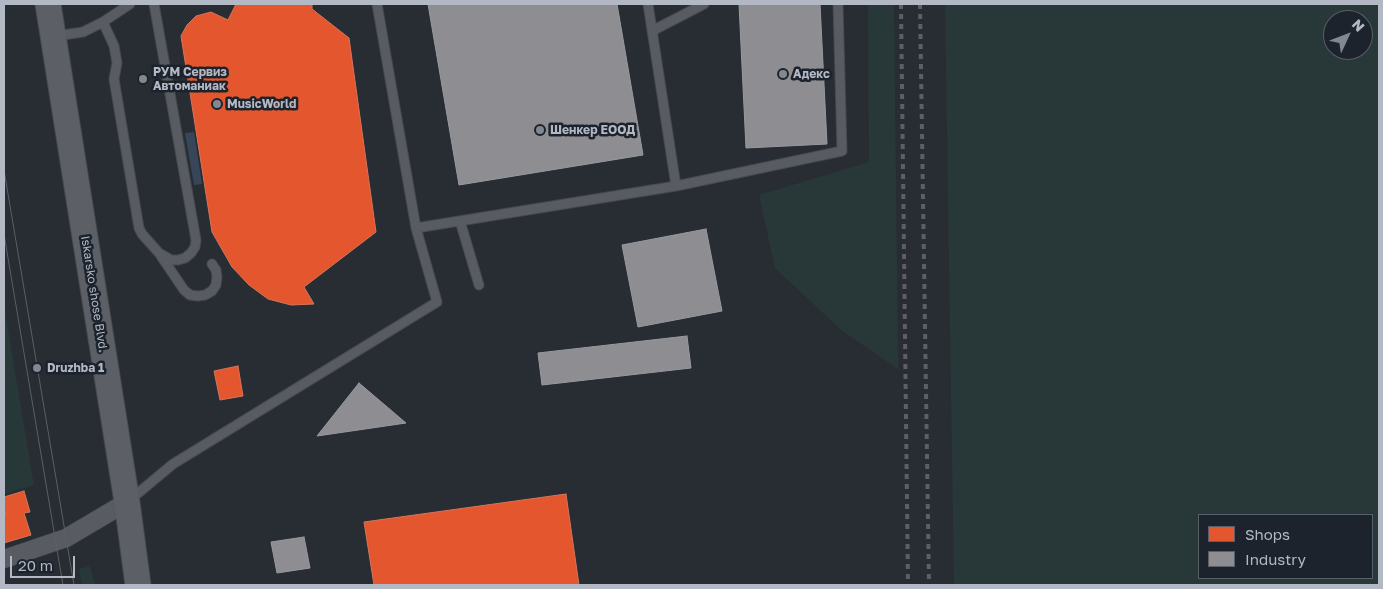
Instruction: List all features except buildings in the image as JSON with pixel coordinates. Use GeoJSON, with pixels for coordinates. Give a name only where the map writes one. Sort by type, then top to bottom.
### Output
{"type":"FeatureCollection","features":[{"type":"Feature","properties":{"kind":"main road","name":"Iskarsko shose Blvd."},"geometry":{"type":"LineString","coordinates":[[48,4],[127,502],[138,585]]}},
{"type":"Feature","properties":{"kind":"street"},"geometry":{"type":"LineString","coordinates":[[4,559],[66,538],[127,502]]}},
{"type":"Feature","properties":{"kind":"lane"},"geometry":{"type":"LineString","coordinates":[[53,37],[83,32],[103,22],[130,4]]}},
{"type":"Feature","properties":{"kind":"lane"},"geometry":{"type":"LineString","coordinates":[[154,4],[196,240],[195,247],[185,258],[171,260],[159,253]]}},
{"type":"Feature","properties":{"kind":"lane"},"geometry":{"type":"LineString","coordinates":[[127,502],[173,464],[437,302],[416,228],[377,4]]}},
{"type":"Feature","properties":{"kind":"lane"},"geometry":{"type":"LineString","coordinates":[[648,4],[676,186]]}},
{"type":"Feature","properties":{"kind":"lane"},"geometry":{"type":"LineString","coordinates":[[652,31],[704,4]]}},
{"type":"Feature","properties":{"kind":"lane"},"geometry":{"type":"LineString","coordinates":[[416,228],[676,186],[842,151],[838,4]]}},
{"type":"Feature","properties":{"kind":"lane"},"geometry":{"type":"LineString","coordinates":[[103,22],[114,46],[117,63],[114,79],[142,234],[159,253],[184,290],[190,295],[205,295],[212,291],[218,277],[212,264]]}},
{"type":"Feature","properties":{"kind":"lane"},"geometry":{"type":"LineString","coordinates":[[460,221],[479,285]]}},
{"type":"Feature","properties":{"kind":"shaded area"},"geometry":{"type":"Polygon","coordinates":[[[868,4],[894,4],[898,369],[841,330],[775,268],[759,195],[869,162],[868,4]]]}},
{"type":"Feature","properties":{"kind":"shaded area"},"geometry":{"type":"Polygon","coordinates":[[[945,4],[1379,4],[1379,585],[954,585],[945,4]]]}},
{"type":"Feature","properties":{"kind":"shaded area"},"geometry":{"type":"Polygon","coordinates":[[[4,305],[34,485],[4,494],[4,305]]]}},
{"type":"Feature","properties":{"kind":"shaded area"},"geometry":{"type":"Polygon","coordinates":[[[90,566],[95,585],[82,585],[79,569],[90,566]]]}},
{"type":"Feature","properties":{"kind":"water"},"geometry":{"type":"Polygon","coordinates":[[[194,132],[202,184],[194,185],[185,133],[194,132]]]}},
{"type":"Feature","properties":{"kind":"tram line"},"geometry":{"type":"LineString","coordinates":[[4,170],[74,585]]}},
{"type":"Feature","properties":{"kind":"tram line"},"geometry":{"type":"LineString","coordinates":[[4,234],[63,585]]}},
{"type":"Feature","properties":{"kind":"railway"},"geometry":{"type":"LineString","coordinates":[[901,4],[908,585]]}},
{"type":"Feature","properties":{"kind":"railway"},"geometry":{"type":"LineString","coordinates":[[920,4],[929,585]]}},
{"type":"Feature","properties":{"kind":"place","name":"Адекс"},"geometry":{"type":"Point","coordinates":[783,74]}},
{"type":"Feature","properties":{"kind":"place","name":"РУМ Сервиз Автоманиак"},"geometry":{"type":"Point","coordinates":[143,79]}},
{"type":"Feature","properties":{"kind":"place","name":"MusicWorld"},"geometry":{"type":"Point","coordinates":[217,104]}},
{"type":"Feature","properties":{"kind":"place","name":"Шенкер ЕООД"},"geometry":{"type":"Point","coordinates":[540,130]}},
{"type":"Feature","properties":{"kind":"place","name":"Druzhba 1"},"geometry":{"type":"Point","coordinates":[37,368]}}]}
